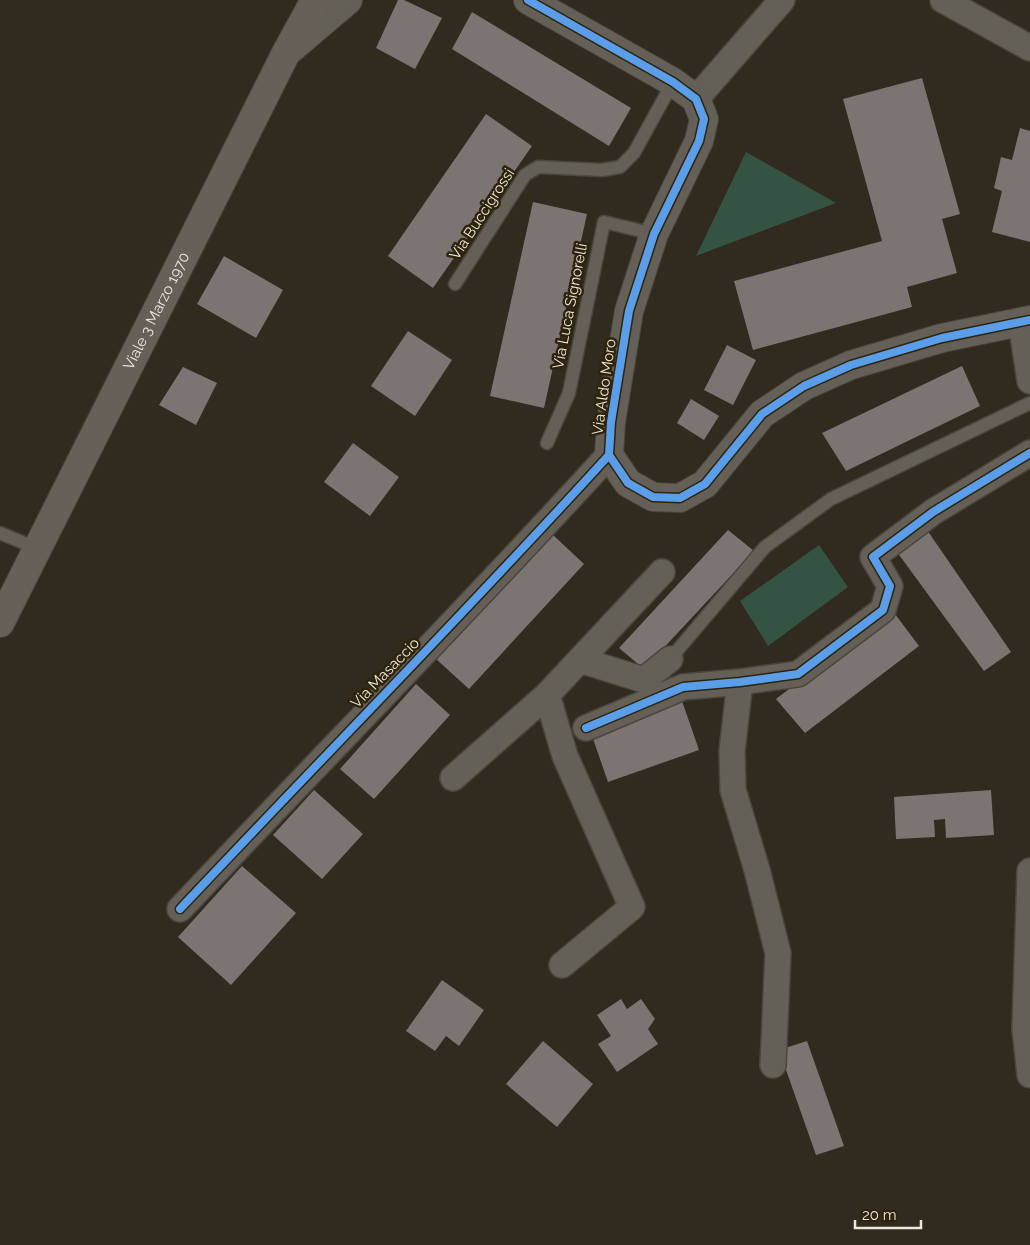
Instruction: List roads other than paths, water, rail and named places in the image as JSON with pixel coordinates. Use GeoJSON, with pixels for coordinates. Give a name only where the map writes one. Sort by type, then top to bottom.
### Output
{"type":"FeatureCollection","features":[{"type":"Feature","properties":{"kind":"main road","name":"Viale 3 Marzo 1970"},"geometry":{"type":"LineString","coordinates":[[0,624],[286,53],[316,0]]}},
{"type":"Feature","properties":{"kind":"street"},"geometry":{"type":"LineString","coordinates":[[286,53],[348,0]]}},
{"type":"Feature","properties":{"kind":"street"},"geometry":{"type":"LineString","coordinates":[[545,4],[673,82],[696,99],[782,0]]}},
{"type":"Feature","properties":{"kind":"street"},"geometry":{"type":"LineString","coordinates":[[943,0],[1030,48]]}},
{"type":"Feature","properties":{"kind":"street","name":"Via Aldo Moro"},"geometry":{"type":"LineString","coordinates":[[696,99],[704,119],[699,141],[654,234],[629,311],[610,422],[609,455],[628,483],[653,497],[680,498],[705,484],[762,414],[804,386],[851,365],[942,338],[1025,321]]}},
{"type":"Feature","properties":{"kind":"street"},"geometry":{"type":"LineString","coordinates":[[1025,321],[1030,381]]}},
{"type":"Feature","properties":{"kind":"street"},"geometry":{"type":"LineString","coordinates":[[586,728],[683,687],[798,674],[883,610],[890,586],[873,557],[933,512],[1030,454]]}},
{"type":"Feature","properties":{"kind":"street","name":"Via Masaccio"},"geometry":{"type":"LineString","coordinates":[[180,909],[512,562],[609,455]]}},
{"type":"Feature","properties":{"kind":"street"},"geometry":{"type":"LineString","coordinates":[[453,778],[547,695],[662,572]]}},
{"type":"Feature","properties":{"kind":"street"},"geometry":{"type":"LineString","coordinates":[[580,660],[644,680],[670,659]]}},
{"type":"Feature","properties":{"kind":"street"},"geometry":{"type":"LineString","coordinates":[[740,682],[732,750],[733,790],[757,870],[778,953],[774,1065]]}},
{"type":"Feature","properties":{"kind":"street"},"geometry":{"type":"LineString","coordinates":[[547,695],[565,756],[632,907],[562,965]]}},
{"type":"Feature","properties":{"kind":"street"},"geometry":{"type":"LineString","coordinates":[[1030,871],[1025,1029],[1030,1075]]}},
{"type":"Feature","properties":{"kind":"lane","name":"Via Buccigrossi"},"geometry":{"type":"LineString","coordinates":[[455,284],[525,175],[538,167],[594,170],[620,167],[634,153],[673,82]]}},
{"type":"Feature","properties":{"kind":"lane","name":"Via Luca Signorelli"},"geometry":{"type":"LineString","coordinates":[[548,444],[569,393],[604,222],[654,234]]}},
{"type":"Feature","properties":{"kind":"lane"},"geometry":{"type":"LineString","coordinates":[[670,659],[765,547],[831,499],[1030,403]]}},
{"type":"Feature","properties":{"kind":"lane"},"geometry":{"type":"LineString","coordinates":[[0,533],[38,549]]}}]}
